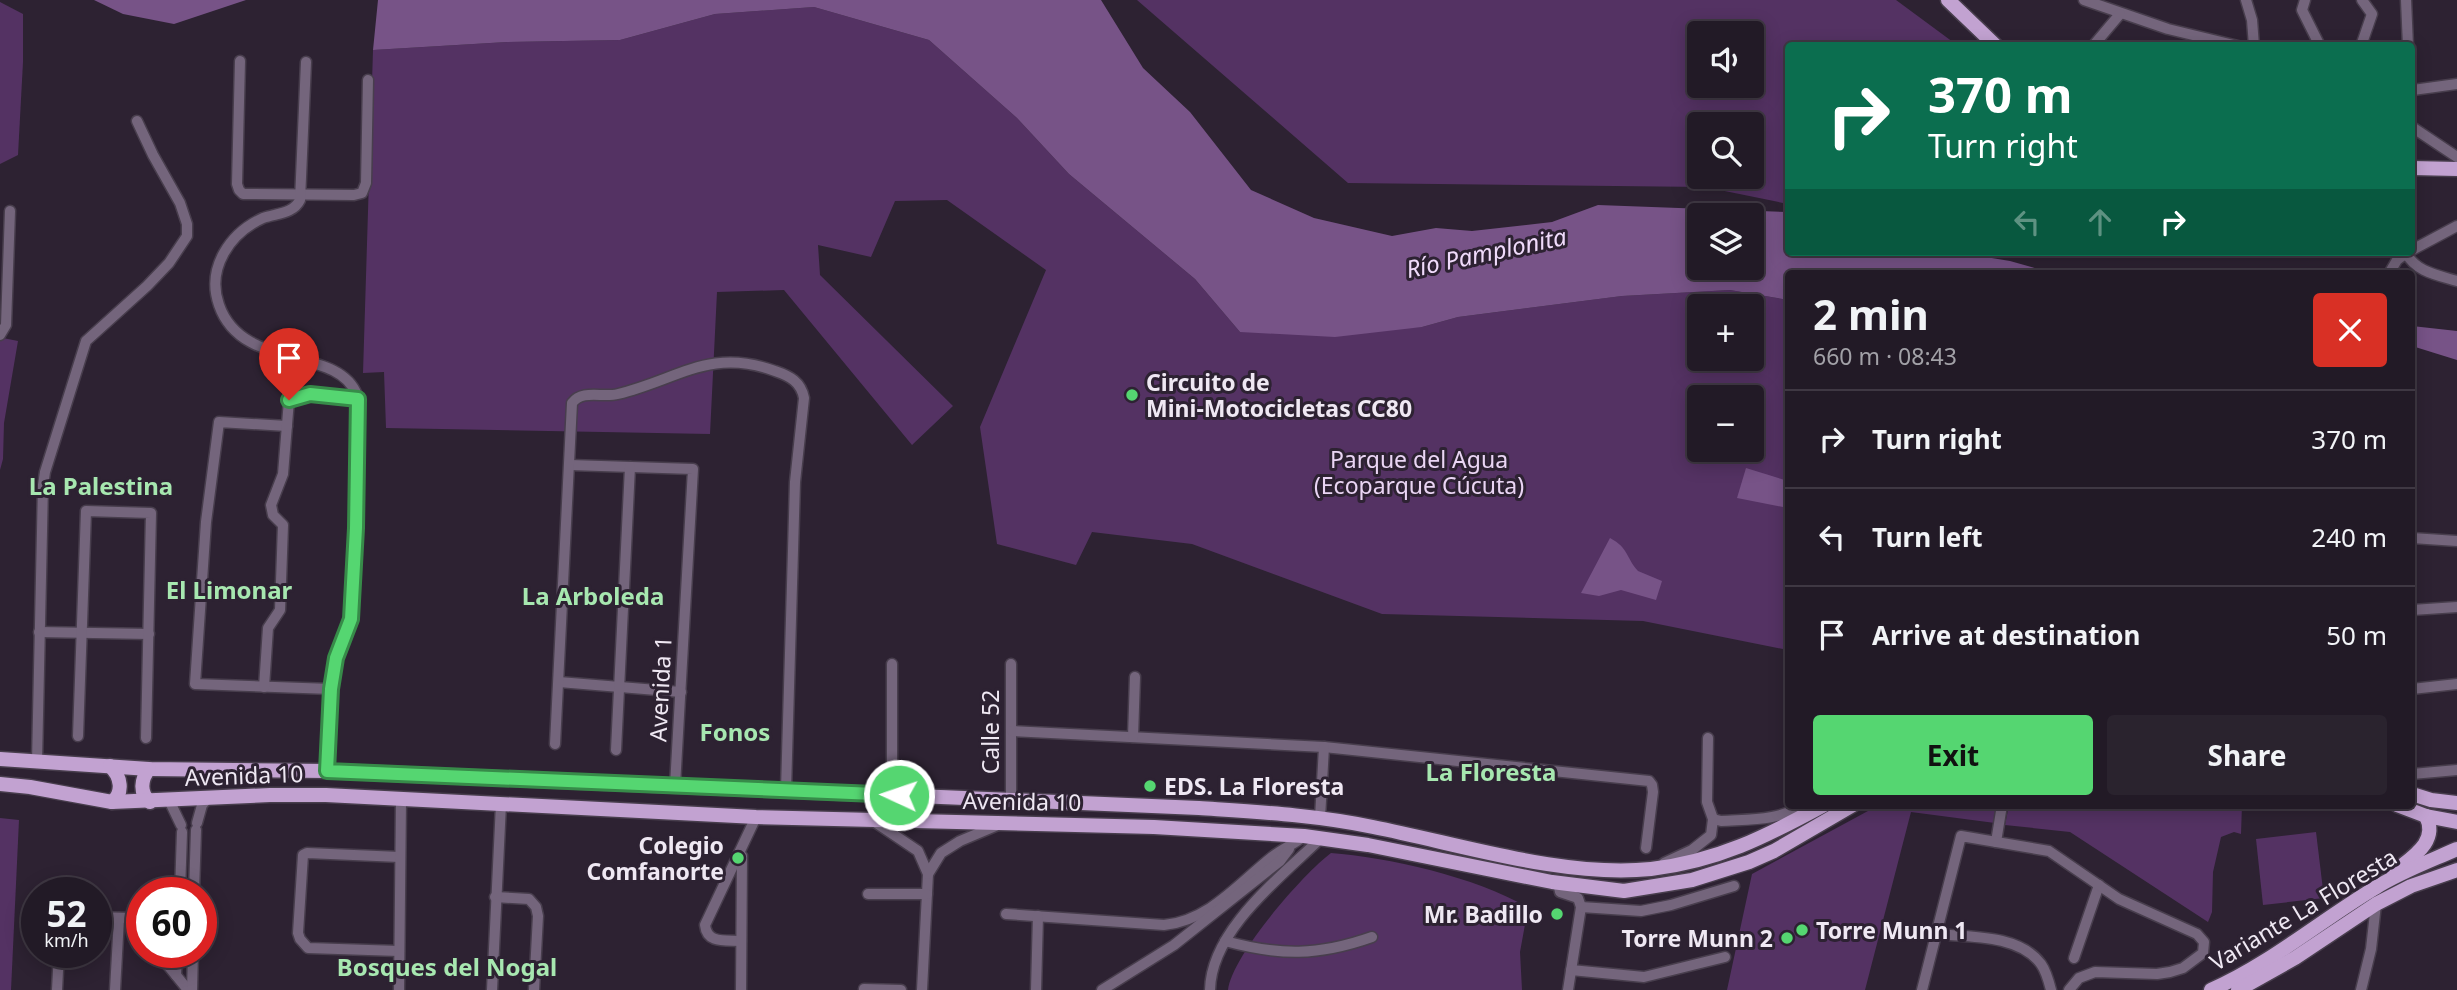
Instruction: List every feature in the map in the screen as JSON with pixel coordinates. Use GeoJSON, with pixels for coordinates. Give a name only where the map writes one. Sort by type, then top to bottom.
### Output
{"type":"FeatureCollection","features":[{"type":"Feature","properties":{"kind":"main road"},"geometry":{"type":"LineString","coordinates":[[1948,0],[1992,42]]}},
{"type":"Feature","properties":{"kind":"main road"},"geometry":{"type":"LineString","coordinates":[[2415,168],[2457,169]]}},
{"type":"Feature","properties":{"kind":"main road","name":"Avenida 10"},"geometry":{"type":"LineString","coordinates":[[0,759],[149,769],[327,771],[1199,808],[1320,818],[1588,870],[1651,869],[1727,853],[1817,809]]}},
{"type":"Feature","properties":{"kind":"main road"},"geometry":{"type":"LineString","coordinates":[[110,766],[117,774],[119,783],[118,795],[113,802]]}},
{"type":"Feature","properties":{"kind":"main road"},"geometry":{"type":"LineString","coordinates":[[149,769],[142,785],[144,795],[150,802]]}},
{"type":"Feature","properties":{"kind":"main road","name":"Avenida 10"},"geometry":{"type":"LineString","coordinates":[[0,784],[113,802],[327,795],[756,817],[1154,827],[1304,836],[1368,845],[1558,883],[1624,891],[1692,880],[1724,871],[1774,851],[1846,809]]}},
{"type":"Feature","properties":{"kind":"main road"},"geometry":{"type":"LineString","coordinates":[[899,795],[903,808],[900,821]]}},
{"type":"Feature","properties":{"kind":"main road"},"geometry":{"type":"LineString","coordinates":[[2415,795],[2457,803]]}},
{"type":"Feature","properties":{"kind":"main road"},"geometry":{"type":"LineString","coordinates":[[926,796],[931,822]]}},
{"type":"Feature","properties":{"kind":"main road"},"geometry":{"type":"LineString","coordinates":[[2408,809],[2426,816],[2457,822]]}},
{"type":"Feature","properties":{"kind":"main road"},"geometry":{"type":"LineString","coordinates":[[2376,887],[2425,845],[2430,836],[2430,824],[2426,816]]}},
{"type":"Feature","properties":{"kind":"main road","name":"Variante La Floresta"},"geometry":{"type":"LineString","coordinates":[[2211,990],[2286,947],[2376,887],[2457,849]]}},
{"type":"Feature","properties":{"kind":"main road","name":"Variante La Floresta"},"geometry":{"type":"LineString","coordinates":[[2238,990],[2295,958],[2376,904],[2411,886],[2457,870]]}},
{"type":"Feature","properties":{"kind":"street"},"geometry":{"type":"LineString","coordinates":[[2084,0],[2168,29],[2222,42]]}},
{"type":"Feature","properties":{"kind":"street"},"geometry":{"type":"LineString","coordinates":[[2246,0],[2255,42]]}},
{"type":"Feature","properties":{"kind":"street"},"geometry":{"type":"LineString","coordinates":[[2305,0],[2302,10],[2318,42]]}},
{"type":"Feature","properties":{"kind":"street"},"geometry":{"type":"LineString","coordinates":[[2362,0],[2372,14],[2362,42]]}},
{"type":"Feature","properties":{"kind":"street"},"geometry":{"type":"LineString","coordinates":[[2406,0],[2408,42]]}},
{"type":"Feature","properties":{"kind":"street"},"geometry":{"type":"LineString","coordinates":[[2096,42],[2120,14]]}},
{"type":"Feature","properties":{"kind":"street"},"geometry":{"type":"LineString","coordinates":[[240,61],[237,187],[243,194],[300,196],[362,193],[366,183],[368,80]]}},
{"type":"Feature","properties":{"kind":"street"},"geometry":{"type":"LineString","coordinates":[[306,62],[298,204],[293,209],[260,220],[244,229],[230,243],[218,269],[215,287],[219,305],[227,321],[241,335],[276,354],[318,364],[336,372],[353,386],[358,399],[356,528],[351,619],[336,658],[331,689],[327,771]]}},
{"type":"Feature","properties":{"kind":"street"},"geometry":{"type":"LineString","coordinates":[[2415,87],[2457,84]]}},
{"type":"Feature","properties":{"kind":"street"},"geometry":{"type":"LineString","coordinates":[[37,762],[43,485],[78,362],[86,341],[147,286],[169,262],[187,236],[187,224],[180,203],[137,121]]}},
{"type":"Feature","properties":{"kind":"street"},"geometry":{"type":"LineString","coordinates":[[2415,129],[2457,157]]}},
{"type":"Feature","properties":{"kind":"street"},"geometry":{"type":"LineString","coordinates":[[0,335],[6,326],[10,211]]}},
{"type":"Feature","properties":{"kind":"street"},"geometry":{"type":"LineString","coordinates":[[2415,249],[2457,226]]}},
{"type":"Feature","properties":{"kind":"street"},"geometry":{"type":"LineString","coordinates":[[2391,270],[2403,256]]}},
{"type":"Feature","properties":{"kind":"street"},"geometry":{"type":"LineString","coordinates":[[2410,256],[2411,263],[2417,267],[2457,281]]}},
{"type":"Feature","properties":{"kind":"street"},"geometry":{"type":"LineString","coordinates":[[555,744],[572,403],[582,395],[618,394],[706,364],[726,361],[747,363],[792,378],[800,387],[804,405],[797,447],[794,494],[786,790]]}},
{"type":"Feature","properties":{"kind":"street"},"geometry":{"type":"LineString","coordinates":[[264,687],[268,628],[280,610],[283,526],[273,515],[271,505],[283,474],[289,400],[310,394],[358,399]]}},
{"type":"Feature","properties":{"kind":"street"},"geometry":{"type":"LineString","coordinates":[[287,426],[219,422],[206,522],[195,684],[331,689]]}},
{"type":"Feature","properties":{"kind":"street"},"geometry":{"type":"LineString","coordinates":[[570,465],[630,467],[616,750]]}},
{"type":"Feature","properties":{"kind":"street","name":"Avenida 1"},"geometry":{"type":"LineString","coordinates":[[630,467],[693,469],[676,786]]}},
{"type":"Feature","properties":{"kind":"street"},"geometry":{"type":"LineString","coordinates":[[78,736],[86,512],[151,513],[146,738]]}},
{"type":"Feature","properties":{"kind":"street"},"geometry":{"type":"LineString","coordinates":[[2415,538],[2457,541]]}},
{"type":"Feature","properties":{"kind":"street"},"geometry":{"type":"LineString","coordinates":[[2415,610],[2457,607]]}},
{"type":"Feature","properties":{"kind":"street"},"geometry":{"type":"LineString","coordinates":[[39,632],[149,634]]}},
{"type":"Feature","properties":{"kind":"street"},"geometry":{"type":"LineString","coordinates":[[892,664],[892,779]]}},
{"type":"Feature","properties":{"kind":"street","name":"Calle 52"},"geometry":{"type":"LineString","coordinates":[[1011,664],[1011,800]]}},
{"type":"Feature","properties":{"kind":"street"},"geometry":{"type":"LineString","coordinates":[[1133,737],[1135,677]]}},
{"type":"Feature","properties":{"kind":"street"},"geometry":{"type":"LineString","coordinates":[[559,682],[681,692]]}},
{"type":"Feature","properties":{"kind":"street"},"geometry":{"type":"LineString","coordinates":[[2415,689],[2457,684]]}},
{"type":"Feature","properties":{"kind":"street"},"geometry":{"type":"LineString","coordinates":[[1012,732],[1324,747],[1649,781],[1653,792],[1646,848]]}},
{"type":"Feature","properties":{"kind":"street"},"geometry":{"type":"LineString","coordinates":[[1651,869],[1692,850],[1711,835],[1713,819],[1707,802],[1708,738]]}},
{"type":"Feature","properties":{"kind":"street"},"geometry":{"type":"LineString","coordinates":[[1320,818],[1324,747]]}},
{"type":"Feature","properties":{"kind":"street"},"geometry":{"type":"LineString","coordinates":[[2415,774],[2457,770]]}},
{"type":"Feature","properties":{"kind":"street"},"geometry":{"type":"LineString","coordinates":[[864,793],[892,779]]}},
{"type":"Feature","properties":{"kind":"street"},"geometry":{"type":"LineString","coordinates":[[892,779],[926,796]]}},
{"type":"Feature","properties":{"kind":"street"},"geometry":{"type":"LineString","coordinates":[[194,877],[196,826],[202,805],[209,797]]}},
{"type":"Feature","properties":{"kind":"street"},"geometry":{"type":"LineString","coordinates":[[169,800],[182,828],[180,877]]}},
{"type":"Feature","properties":{"kind":"street"},"geometry":{"type":"LineString","coordinates":[[399,990],[401,800]]}},
{"type":"Feature","properties":{"kind":"street"},"geometry":{"type":"LineString","coordinates":[[492,990],[501,804]]}},
{"type":"Feature","properties":{"kind":"street"},"geometry":{"type":"LineString","coordinates":[[1713,819],[1769,819],[1798,809]]}},
{"type":"Feature","properties":{"kind":"street"},"geometry":{"type":"LineString","coordinates":[[1996,842],[2001,809]]}},
{"type":"Feature","properties":{"kind":"street"},"geometry":{"type":"LineString","coordinates":[[741,942],[713,939],[708,936],[705,925],[756,817]]}},
{"type":"Feature","properties":{"kind":"street"},"geometry":{"type":"LineString","coordinates":[[873,820],[918,851],[928,874],[922,990]]}},
{"type":"Feature","properties":{"kind":"street"},"geometry":{"type":"LineString","coordinates":[[928,874],[942,853],[981,831],[1002,824]]}},
{"type":"Feature","properties":{"kind":"street"},"geometry":{"type":"LineString","coordinates":[[1267,834],[1275,843],[1276,854]]}},
{"type":"Feature","properties":{"kind":"street"},"geometry":{"type":"LineString","coordinates":[[1102,990],[1174,945],[1209,919],[1280,861],[1304,836]]}},
{"type":"Feature","properties":{"kind":"street"},"geometry":{"type":"LineString","coordinates":[[1922,990],[1961,836],[2049,851],[2119,899],[2197,934],[2203,942],[2203,953],[2183,968],[2157,974],[2095,972],[2079,978],[2069,990]]}},
{"type":"Feature","properties":{"kind":"street"},"geometry":{"type":"LineString","coordinates":[[1210,990],[1225,941],[1248,909],[1321,838]]}},
{"type":"Feature","properties":{"kind":"street"},"geometry":{"type":"LineString","coordinates":[[1006,914],[1164,925],[1185,922],[1208,911],[1276,854],[1291,847]]}},
{"type":"Feature","properties":{"kind":"street"},"geometry":{"type":"LineString","coordinates":[[741,851],[741,990]]}},
{"type":"Feature","properties":{"kind":"street"},"geometry":{"type":"LineString","coordinates":[[399,951],[308,948],[298,933],[303,855],[307,853],[400,858]]}},
{"type":"Feature","properties":{"kind":"street"},"geometry":{"type":"LineString","coordinates":[[1558,883],[1560,892],[1578,898],[1581,907],[1568,990]]}},
{"type":"Feature","properties":{"kind":"street"},"geometry":{"type":"LineString","coordinates":[[2074,957],[2099,885]]}},
{"type":"Feature","properties":{"kind":"street"},"geometry":{"type":"LineString","coordinates":[[1581,907],[1641,911],[1734,886]]}},
{"type":"Feature","properties":{"kind":"street"},"geometry":{"type":"LineString","coordinates":[[868,894],[927,894]]}},
{"type":"Feature","properties":{"kind":"street"},"geometry":{"type":"LineString","coordinates":[[495,897],[529,899],[536,907],[538,916],[534,990]]}},
{"type":"Feature","properties":{"kind":"street"},"geometry":{"type":"LineString","coordinates":[[2361,990],[2371,949],[2376,904]]}},
{"type":"Feature","properties":{"kind":"street"},"geometry":{"type":"LineString","coordinates":[[1036,990],[1038,916]]}},
{"type":"Feature","properties":{"kind":"street"},"geometry":{"type":"LineString","coordinates":[[112,918],[126,918]]}},
{"type":"Feature","properties":{"kind":"street"},"geometry":{"type":"LineString","coordinates":[[116,990],[120,918]]}},
{"type":"Feature","properties":{"kind":"street"},"geometry":{"type":"LineString","coordinates":[[1935,933],[2012,944],[2041,963],[2051,990]]}},
{"type":"Feature","properties":{"kind":"street"},"geometry":{"type":"LineString","coordinates":[[1225,941],[1277,953],[1298,953],[1337,948],[1372,937]]}},
{"type":"Feature","properties":{"kind":"street"},"geometry":{"type":"LineString","coordinates":[[1571,970],[1644,977],[1725,957]]}},
{"type":"Feature","properties":{"kind":"street"},"geometry":{"type":"LineString","coordinates":[[57,990],[58,968]]}},
{"type":"Feature","properties":{"kind":"street"},"geometry":{"type":"LineString","coordinates":[[170,968],[190,990]]}},
{"type":"Feature","properties":{"kind":"street"},"geometry":{"type":"LineString","coordinates":[[176,968],[176,975]]}},
{"type":"Feature","properties":{"kind":"street"},"geometry":{"type":"LineString","coordinates":[[190,990],[192,968]]}},
{"type":"Feature","properties":{"kind":"street"},"geometry":{"type":"LineString","coordinates":[[864,989],[901,990]]}},
{"type":"Feature","properties":{"kind":"green space"},"geometry":{"type":"Polygon","coordinates":[[[1137,0],[1896,0],[1953,42],[1785,42],[1785,203],[1715,189],[1764,189],[1764,112],[1687,112],[1687,187],[1348,183],[1137,0]]]}},
{"type":"Feature","properties":{"kind":"green space"},"geometry":{"type":"Polygon","coordinates":[[[0,2],[23,14],[23,62],[18,155],[0,164],[0,2]]]}},
{"type":"Feature","properties":{"kind":"green space","name":"Parque del Agua (Ecoparque Cúcuta)"},"geometry":{"type":"Polygon","coordinates":[[[814,7],[929,40],[1017,118],[1069,174],[1195,279],[1240,332],[1422,327],[1458,317],[1622,296],[1730,290],[1753,294],[1687,294],[1687,371],[1764,371],[1764,296],[1785,299],[1785,649],[1643,621],[1382,614],[1192,544],[1092,532],[1076,565],[997,544],[980,427],[1046,270],[947,200],[895,201],[871,257],[818,245],[820,275],[953,406],[912,445],[784,290],[717,292],[710,434],[386,428],[384,372],[363,373],[373,50],[507,42],[620,40],[715,14],[814,7]]]}},
{"type":"Feature","properties":{"kind":"green space"},"geometry":{"type":"Polygon","coordinates":[[[3,338],[18,341],[4,423],[0,470],[0,340],[3,338]]]}},
{"type":"Feature","properties":{"kind":"green space"},"geometry":{"type":"Polygon","coordinates":[[[1872,809],[1997,809],[1995,823],[1911,812],[1865,990],[1727,990],[1752,874],[1872,809]]]}},
{"type":"Feature","properties":{"kind":"green space"},"geometry":{"type":"Polygon","coordinates":[[[2008,809],[2242,809],[2241,834],[2234,832],[2221,837],[2213,872],[2212,912],[2208,922],[2070,832],[2005,825],[2008,809]]]}},
{"type":"Feature","properties":{"kind":"green space"},"geometry":{"type":"Polygon","coordinates":[[[0,818],[19,820],[11,990],[0,990],[0,818]]]}},
{"type":"Feature","properties":{"kind":"green space"},"geometry":{"type":"Polygon","coordinates":[[[2316,832],[2324,898],[2263,905],[2256,839],[2316,832]]]}},
{"type":"Feature","properties":{"kind":"green space"},"geometry":{"type":"Polygon","coordinates":[[[1331,853],[1405,864],[1459,878],[1508,897],[1528,908],[1520,952],[1522,990],[1228,990],[1232,975],[1242,957],[1270,916],[1331,853]]]}},
{"type":"Feature","properties":{"kind":"water"},"geometry":{"type":"Polygon","coordinates":[[[94,0],[246,0],[174,24],[123,14],[94,0]]]}},
{"type":"Feature","properties":{"kind":"water","name":"Río Pamplonita"},"geometry":{"type":"Polygon","coordinates":[[[378,0],[1101,0],[1143,68],[1190,112],[1251,190],[1314,218],[1392,236],[1436,228],[1472,231],[1552,222],[1598,205],[1687,208],[1687,280],[1764,280],[1764,211],[1785,212],[1785,256],[1979,256],[2042,270],[1785,270],[1785,299],[1730,290],[1622,296],[1458,317],[1422,327],[1335,337],[1240,332],[1195,279],[1069,174],[1017,118],[929,40],[814,7],[715,14],[620,40],[507,42],[373,50],[378,0]]]}},
{"type":"Feature","properties":{"kind":"water"},"geometry":{"type":"Polygon","coordinates":[[[2415,326],[2457,331],[2457,360],[2415,347],[2415,326]]]}},
{"type":"Feature","properties":{"kind":"water"},"geometry":{"type":"Polygon","coordinates":[[[1746,468],[1785,480],[1785,507],[1737,498],[1746,468]]]}},
{"type":"Feature","properties":{"kind":"water"},"geometry":{"type":"Polygon","coordinates":[[[1610,538],[1624,549],[1638,571],[1662,581],[1656,600],[1621,590],[1599,596],[1581,593],[1610,538]]]}},
{"type":"Feature","properties":{"kind":"place","name":"Circuito de Mini-Motocicletas CC80"},"geometry":{"type":"Point","coordinates":[1132,395]}},
{"type":"Feature","properties":{"kind":"place","name":"EDS. La Floresta"},"geometry":{"type":"Point","coordinates":[1150,786]}},
{"type":"Feature","properties":{"kind":"place","name":"Colegio Comfanorte"},"geometry":{"type":"Point","coordinates":[738,858]}},
{"type":"Feature","properties":{"kind":"place","name":"Mr. Badillo"},"geometry":{"type":"Point","coordinates":[1557,914]}},
{"type":"Feature","properties":{"kind":"place","name":"Torre Munn 1"},"geometry":{"type":"Point","coordinates":[1802,930]}},
{"type":"Feature","properties":{"kind":"place","name":"Torre Munn 2"},"geometry":{"type":"Point","coordinates":[1787,938]}},
{"type":"Feature","properties":{"kind":"district","name":"La Palestina"},"geometry":{"type":"Point","coordinates":[101,485]}},
{"type":"Feature","properties":{"kind":"district","name":"El Limonar"},"geometry":{"type":"Point","coordinates":[229,589]}},
{"type":"Feature","properties":{"kind":"district","name":"La Arboleda"},"geometry":{"type":"Point","coordinates":[593,595]}},
{"type":"Feature","properties":{"kind":"district","name":"Fonos"},"geometry":{"type":"Point","coordinates":[735,731]}},
{"type":"Feature","properties":{"kind":"district","name":"La Floresta"},"geometry":{"type":"Point","coordinates":[1491,771]}},
{"type":"Feature","properties":{"kind":"district","name":"Bosques del Nogal"},"geometry":{"type":"Point","coordinates":[447,966]}},
{"type":"Feature","properties":{"kind":"route"},"geometry":{"type":"LineString","coordinates":[[289,400],[310,394],[358,399],[356,528],[351,619],[336,658],[331,689],[327,771],[899,795]]}}]}
